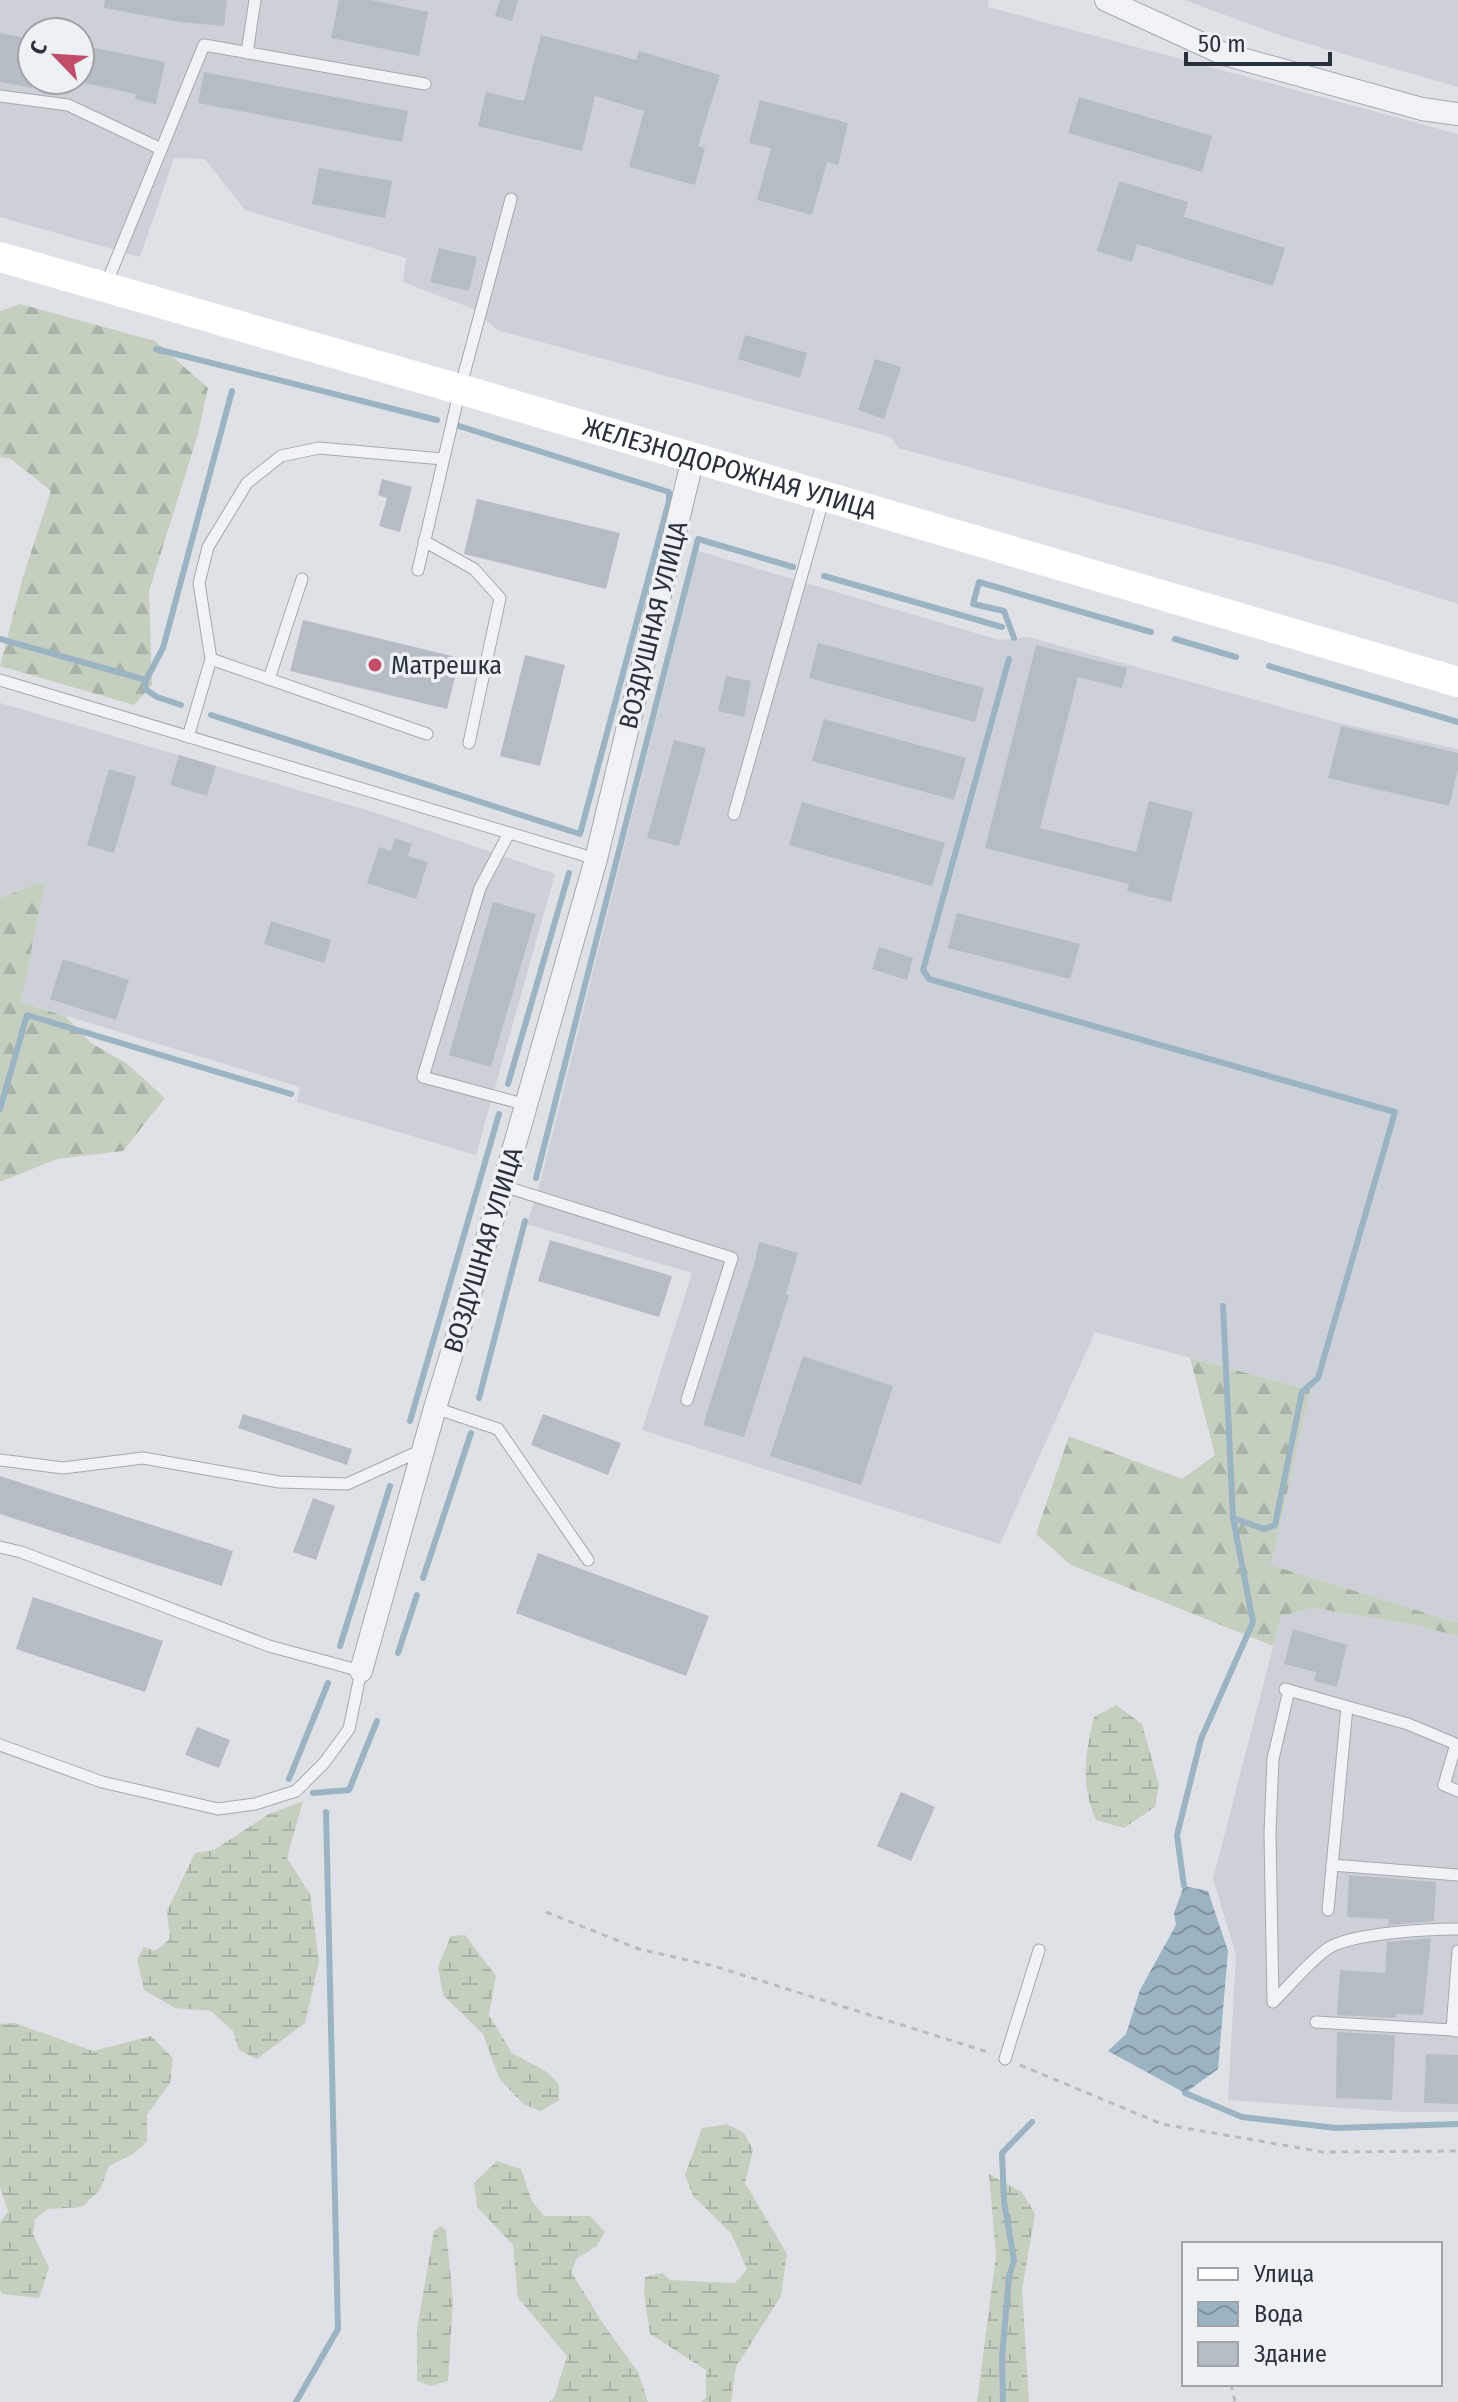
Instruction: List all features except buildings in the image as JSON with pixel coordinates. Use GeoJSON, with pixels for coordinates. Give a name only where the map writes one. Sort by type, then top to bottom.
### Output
{"type":"FeatureCollection","features":[{"type":"Feature","properties":{"kind":"main road","name":"ЖЕЛЕЗНОДОРОЖНАЯ УЛИЦА"},"geometry":{"type":"LineString","coordinates":[[0,257],[1458,682]]}},
{"type":"Feature","properties":{"kind":"street"},"geometry":{"type":"LineString","coordinates":[[1106,0],[1224,54],[1422,109],[1458,114]]}},
{"type":"Feature","properties":{"kind":"street","name":"ВОЗДУШНАЯ УЛИЦА"},"geometry":{"type":"LineString","coordinates":[[361,1671],[596,859],[693,458]]}},
{"type":"Feature","properties":{"kind":"lane"},"geometry":{"type":"LineString","coordinates":[[247,53],[255,0]]}},
{"type":"Feature","properties":{"kind":"lane"},"geometry":{"type":"LineString","coordinates":[[104,288],[204,45],[425,84]]}},
{"type":"Feature","properties":{"kind":"lane"},"geometry":{"type":"LineString","coordinates":[[0,96],[68,105],[161,149]]}},
{"type":"Feature","properties":{"kind":"lane"},"geometry":{"type":"LineString","coordinates":[[418,570],[460,389],[511,199]]}},
{"type":"Feature","properties":{"kind":"lane"},"geometry":{"type":"LineString","coordinates":[[188,737],[211,659],[199,583],[208,547],[247,483],[281,456],[319,448],[443,459]]}},
{"type":"Feature","properties":{"kind":"lane"},"geometry":{"type":"LineString","coordinates":[[734,814],[824,496]]}},
{"type":"Feature","properties":{"kind":"lane"},"geometry":{"type":"LineString","coordinates":[[424,541],[474,569],[500,598],[469,743]]}},
{"type":"Feature","properties":{"kind":"lane"},"geometry":{"type":"LineString","coordinates":[[269,679],[302,579]]}},
{"type":"Feature","properties":{"kind":"lane"},"geometry":{"type":"LineString","coordinates":[[211,659],[427,734]]}},
{"type":"Feature","properties":{"kind":"lane"},"geometry":{"type":"LineString","coordinates":[[0,680],[596,859]]}},
{"type":"Feature","properties":{"kind":"lane"},"geometry":{"type":"LineString","coordinates":[[509,833],[480,888],[423,1077],[527,1105]]}},
{"type":"Feature","properties":{"kind":"lane"},"geometry":{"type":"LineString","coordinates":[[503,1186],[732,1258],[687,1400]]}},
{"type":"Feature","properties":{"kind":"lane"},"geometry":{"type":"LineString","coordinates":[[435,1408],[498,1429],[588,1560]]}},
{"type":"Feature","properties":{"kind":"lane"},"geometry":{"type":"LineString","coordinates":[[0,1460],[63,1468],[143,1458],[279,1482],[347,1484],[423,1450]]}},
{"type":"Feature","properties":{"kind":"lane"},"geometry":{"type":"LineString","coordinates":[[0,1547],[269,1646],[361,1671],[349,1729],[324,1763],[296,1791],[255,1804],[218,1809],[131,1789],[102,1782],[0,1745]]}},
{"type":"Feature","properties":{"kind":"lane"},"geometry":{"type":"LineString","coordinates":[[1458,1791],[1444,1785],[1456,1744],[1408,1724],[1287,1690],[1273,1759],[1270,1833],[1273,2002],[1328,1948],[1347,1940],[1458,1929]]}},
{"type":"Feature","properties":{"kind":"lane"},"geometry":{"type":"LineString","coordinates":[[1328,1910],[1347,1707]]}},
{"type":"Feature","properties":{"kind":"lane"},"geometry":{"type":"LineString","coordinates":[[1332,1865],[1458,1875]]}},
{"type":"Feature","properties":{"kind":"lane"},"geometry":{"type":"LineString","coordinates":[[1005,2059],[1039,1950]]}},
{"type":"Feature","properties":{"kind":"lane"},"geometry":{"type":"LineString","coordinates":[[1316,2022],[1455,2030],[1458,1951]]}},
{"type":"Feature","properties":{"kind":"shaded area"},"geometry":{"type":"Polygon","coordinates":[[[0,0],[989,0],[988,7],[1458,134],[1458,604],[1341,567],[898,448],[891,437],[497,330],[474,309],[403,282],[406,258],[245,210],[205,159],[174,158],[140,257],[0,217],[0,0]]]}},
{"type":"Feature","properties":{"kind":"shaded area"},"geometry":{"type":"Polygon","coordinates":[[[1184,0],[1458,0],[1458,87],[1285,37],[1184,0]]]}},
{"type":"Feature","properties":{"kind":"shaded area"},"geometry":{"type":"Polygon","coordinates":[[[698,551],[999,640],[1028,637],[1339,723],[1458,749],[1458,1623],[1271,1565],[1310,1390],[1095,1332],[1000,1544],[642,1430],[692,1273],[527,1224],[541,1179],[698,551]]]}},
{"type":"Feature","properties":{"kind":"shaded area"},"geometry":{"type":"Polygon","coordinates":[[[0,703],[380,814],[555,874],[476,1155],[297,1102],[300,1087],[21,1002],[44,882],[0,898],[0,703]]]}},
{"type":"Feature","properties":{"kind":"shaded area"},"geometry":{"type":"Polygon","coordinates":[[[1313,1608],[1415,1625],[1458,1636],[1458,2112],[1401,2112],[1228,2100],[1236,1955],[1213,1879],[1281,1616],[1313,1608]]]}},
{"type":"Feature","properties":{"kind":"green space"},"geometry":{"type":"Polygon","coordinates":[[[20,304],[155,341],[208,388],[198,434],[149,591],[152,685],[134,705],[0,666],[23,577],[51,491],[11,459],[0,457],[0,311],[20,304]]]}},
{"type":"Feature","properties":{"kind":"green space"},"geometry":{"type":"Polygon","coordinates":[[[45,881],[21,1002],[65,1016],[91,1043],[126,1063],[165,1098],[123,1151],[57,1159],[0,1182],[0,898],[45,881]]]}},
{"type":"Feature","properties":{"kind":"green space"},"geometry":{"type":"Polygon","coordinates":[[[1190,1358],[1310,1390],[1271,1565],[1458,1623],[1458,1636],[1415,1625],[1313,1608],[1281,1616],[1273,1646],[1071,1565],[1036,1534],[1069,1436],[1182,1479],[1215,1455],[1190,1358]]]}},
{"type":"Feature","properties":{"kind":"green space"},"geometry":{"type":"Polygon","coordinates":[[[1116,1705],[1142,1724],[1159,1785],[1155,1807],[1124,1828],[1096,1820],[1086,1781],[1086,1756],[1094,1717],[1116,1705]]]}},
{"type":"Feature","properties":{"kind":"green space"},"geometry":{"type":"Polygon","coordinates":[[[303,1801],[287,1858],[310,1894],[319,1962],[305,2023],[257,2059],[239,2050],[233,2031],[211,2011],[175,2008],[144,1990],[137,1959],[144,1947],[155,1951],[170,1939],[167,1911],[195,1853],[214,1850],[269,1814],[303,1801]]]}},
{"type":"Feature","properties":{"kind":"green space"},"geometry":{"type":"Polygon","coordinates":[[[465,1935],[496,1976],[489,2015],[512,2053],[547,2072],[559,2084],[559,2100],[541,2111],[523,2104],[499,2078],[483,2034],[443,1995],[438,1967],[451,1936],[465,1935]]]}},
{"type":"Feature","properties":{"kind":"green space"},"geometry":{"type":"Polygon","coordinates":[[[15,2023],[93,2051],[151,2036],[173,2058],[170,2083],[147,2115],[147,2142],[133,2154],[109,2166],[100,2190],[82,2207],[48,2209],[35,2219],[33,2234],[49,2268],[39,2298],[2,2294],[0,2290],[0,2223],[8,2211],[0,2187],[0,2024],[15,2023]]]}},
{"type":"Feature","properties":{"kind":"green space"},"geometry":{"type":"Polygon","coordinates":[[[727,2124],[744,2133],[753,2150],[745,2183],[787,2254],[781,2296],[736,2367],[731,2402],[701,2402],[706,2398],[706,2370],[650,2334],[645,2277],[662,2273],[670,2280],[735,2283],[747,2269],[731,2233],[693,2196],[685,2175],[702,2128],[727,2124]]]}},
{"type":"Feature","properties":{"kind":"green space"},"geometry":{"type":"Polygon","coordinates":[[[497,2161],[521,2169],[532,2201],[544,2216],[590,2216],[605,2232],[597,2246],[576,2259],[572,2273],[638,2372],[648,2402],[549,2402],[554,2398],[567,2356],[518,2298],[513,2245],[477,2207],[474,2183],[497,2161]]]}},
{"type":"Feature","properties":{"kind":"green space"},"geometry":{"type":"Polygon","coordinates":[[[989,2174],[1022,2192],[1035,2214],[1022,2290],[1029,2402],[977,2402],[996,2256],[989,2174]]]}},
{"type":"Feature","properties":{"kind":"green space"},"geometry":{"type":"Polygon","coordinates":[[[441,2226],[446,2230],[453,2301],[448,2381],[431,2386],[417,2381],[417,2329],[434,2231],[441,2226]]]}},
{"type":"Feature","properties":{"kind":"water"},"geometry":{"type":"Polygon","coordinates":[[[1184,1886],[1208,1891],[1228,1951],[1218,2069],[1185,2093],[1108,2051],[1126,2034],[1140,1990],[1176,1925],[1174,1913],[1184,1886]]]}},
{"type":"Feature","properties":{"kind":"waterway"},"geometry":{"type":"LineString","coordinates":[[156,349],[437,420]]}},
{"type":"Feature","properties":{"kind":"waterway"},"geometry":{"type":"LineString","coordinates":[[181,705],[157,697],[145,689],[146,680],[163,648],[232,391]]}},
{"type":"Feature","properties":{"kind":"waterway"},"geometry":{"type":"LineString","coordinates":[[211,715],[580,834],[669,492],[459,426]]}},
{"type":"Feature","properties":{"kind":"waterway"},"geometry":{"type":"LineString","coordinates":[[536,1178],[698,539],[793,567]]}},
{"type":"Feature","properties":{"kind":"waterway"},"geometry":{"type":"LineString","coordinates":[[824,576],[1002,627]]}},
{"type":"Feature","properties":{"kind":"waterway"},"geometry":{"type":"LineString","coordinates":[[1014,638],[1004,611],[973,604],[979,582],[1151,632]]}},
{"type":"Feature","properties":{"kind":"waterway"},"geometry":{"type":"LineString","coordinates":[[0,639],[146,680]]}},
{"type":"Feature","properties":{"kind":"waterway"},"geometry":{"type":"LineString","coordinates":[[1175,639],[1236,657]]}},
{"type":"Feature","properties":{"kind":"waterway"},"geometry":{"type":"LineString","coordinates":[[1009,659],[923,970],[929,979],[1395,1112],[1318,1378],[1302,1392],[1275,1525],[1264,1529],[1233,1518]]}},
{"type":"Feature","properties":{"kind":"waterway"},"geometry":{"type":"LineString","coordinates":[[1269,666],[1458,722]]}},
{"type":"Feature","properties":{"kind":"waterway"},"geometry":{"type":"LineString","coordinates":[[508,1084],[569,873]]}},
{"type":"Feature","properties":{"kind":"waterway"},"geometry":{"type":"LineString","coordinates":[[0,1109],[27,1015],[291,1094]]}},
{"type":"Feature","properties":{"kind":"waterway"},"geometry":{"type":"LineString","coordinates":[[410,1421],[499,1114]]}},
{"type":"Feature","properties":{"kind":"waterway"},"geometry":{"type":"LineString","coordinates":[[479,1398],[525,1221]]}},
{"type":"Feature","properties":{"kind":"waterway"},"geometry":{"type":"LineString","coordinates":[[1184,1886],[1177,1835],[1201,1739],[1253,1622],[1233,1518],[1223,1306]]}},
{"type":"Feature","properties":{"kind":"waterway"},"geometry":{"type":"LineString","coordinates":[[423,1578],[471,1433]]}},
{"type":"Feature","properties":{"kind":"waterway"},"geometry":{"type":"LineString","coordinates":[[340,1646],[390,1486]]}},
{"type":"Feature","properties":{"kind":"waterway"},"geometry":{"type":"LineString","coordinates":[[398,1653],[417,1595]]}},
{"type":"Feature","properties":{"kind":"waterway"},"geometry":{"type":"LineString","coordinates":[[289,1779],[328,1683]]}},
{"type":"Feature","properties":{"kind":"waterway"},"geometry":{"type":"LineString","coordinates":[[313,1793],[349,1790],[377,1721]]}},
{"type":"Feature","properties":{"kind":"waterway"},"geometry":{"type":"LineString","coordinates":[[296,2402],[338,2329],[326,1812]]}},
{"type":"Feature","properties":{"kind":"waterway"},"geometry":{"type":"LineString","coordinates":[[1185,2093],[1242,2117],[1336,2128],[1458,2124]]}},
{"type":"Feature","properties":{"kind":"waterway"},"geometry":{"type":"LineString","coordinates":[[1003,2402],[1002,2357],[1009,2277],[1014,2260],[1004,2201],[1002,2153],[1032,2122]]}},
{"type":"Feature","properties":{"kind":"place","name":"Матрешка"},"geometry":{"type":"Point","coordinates":[375,665]}}]}
